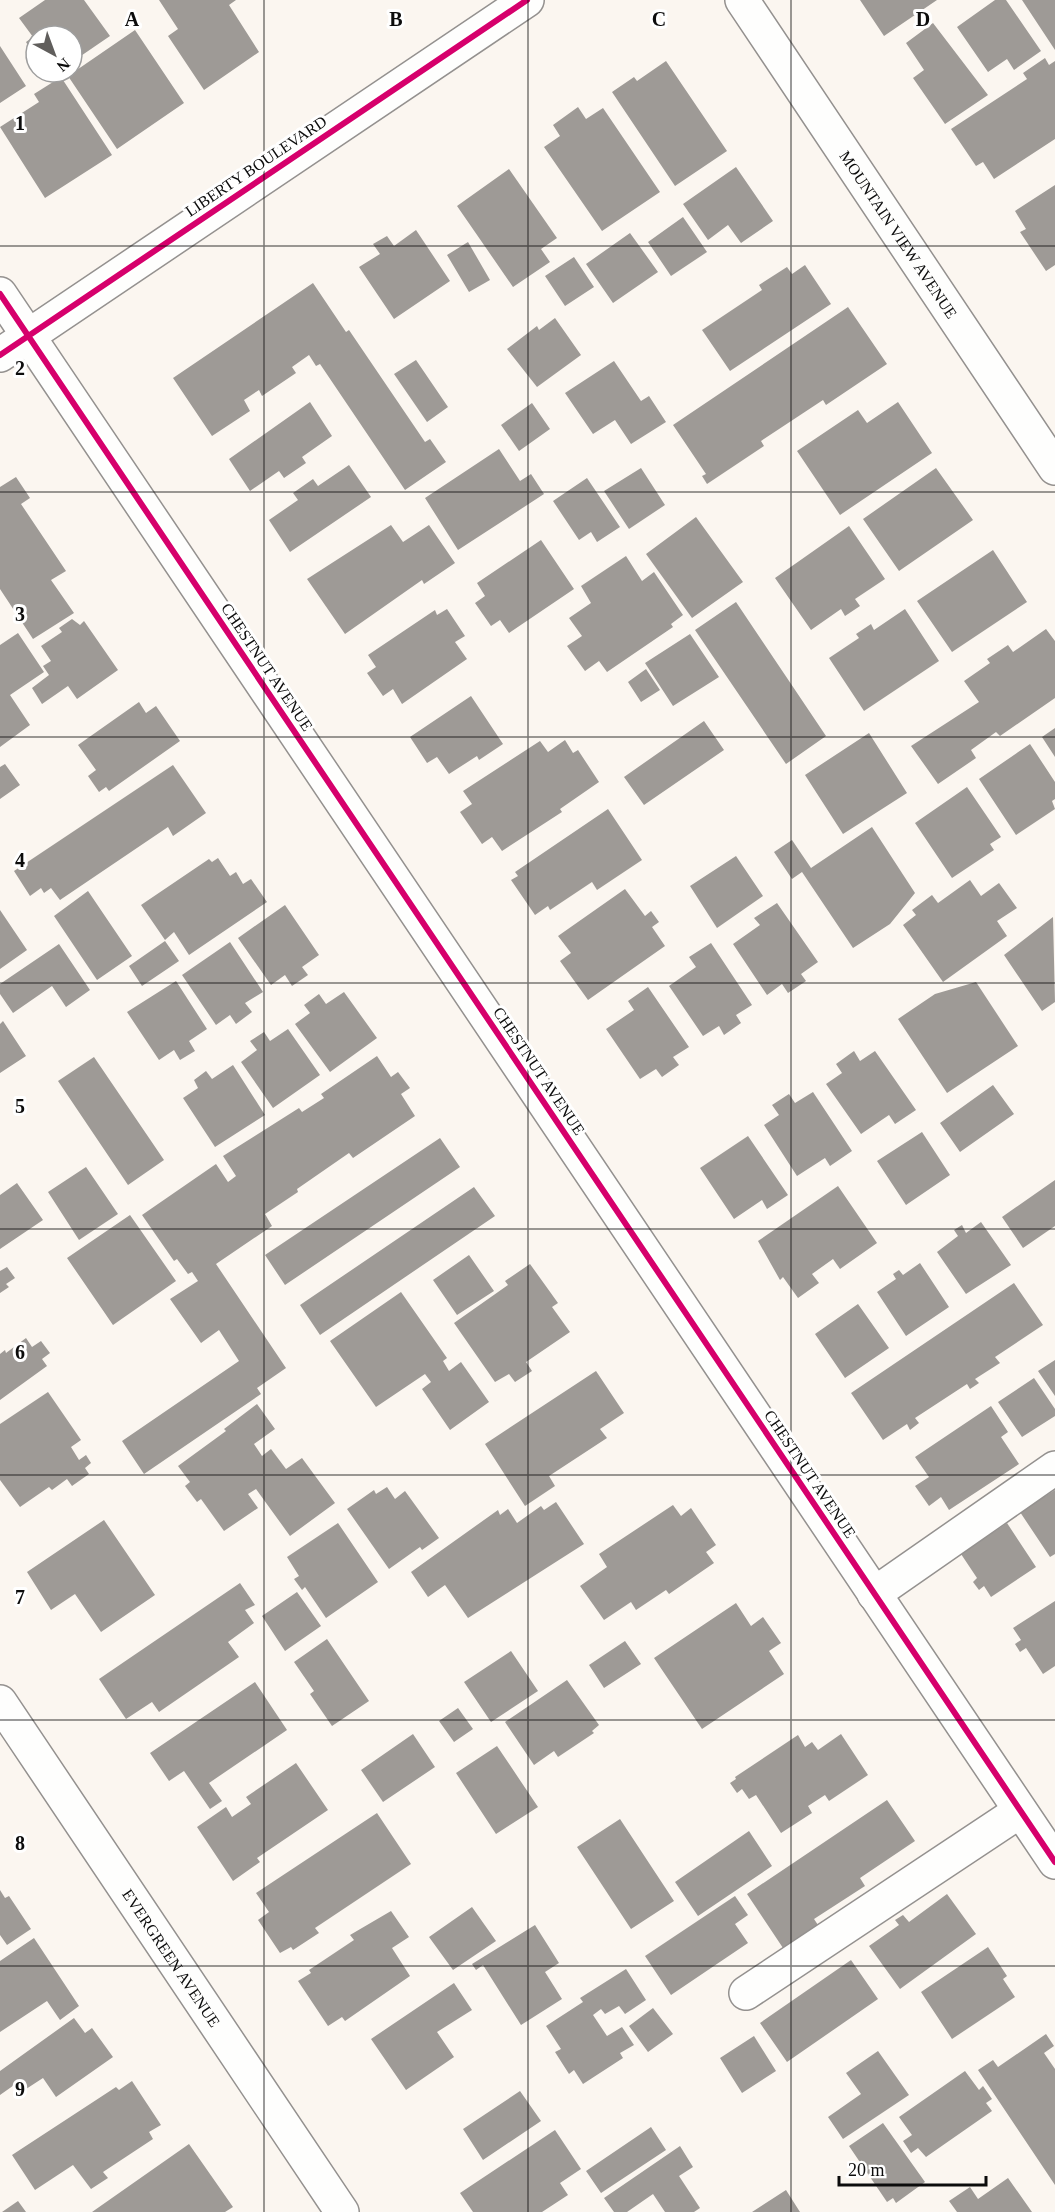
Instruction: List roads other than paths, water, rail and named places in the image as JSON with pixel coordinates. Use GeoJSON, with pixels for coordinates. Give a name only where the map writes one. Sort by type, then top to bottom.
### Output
{"type":"FeatureCollection","features":[{"type":"Feature","properties":{"kind":"street","name":"LIBERTY BOULEVARD"},"geometry":{"type":"LineString","coordinates":[[0,355],[527,0]]}},
{"type":"Feature","properties":{"kind":"street","name":"MOUNTAIN VIEW AVENUE"},"geometry":{"type":"LineString","coordinates":[[742,0],[1055,468]]}},
{"type":"Feature","properties":{"kind":"street","name":"CHESTNUT AVENUE"},"geometry":{"type":"LineString","coordinates":[[0,294],[1055,1862]]}},
{"type":"Feature","properties":{"kind":"street"},"geometry":{"type":"LineString","coordinates":[[874,1593],[1055,1468]]}},
{"type":"Feature","properties":{"kind":"street","name":"EVERGREEN AVENUE"},"geometry":{"type":"LineString","coordinates":[[0,1702],[342,2212]]}},
{"type":"Feature","properties":{"kind":"street"},"geometry":{"type":"LineString","coordinates":[[746,1993],[1020,1811]]}}]}
